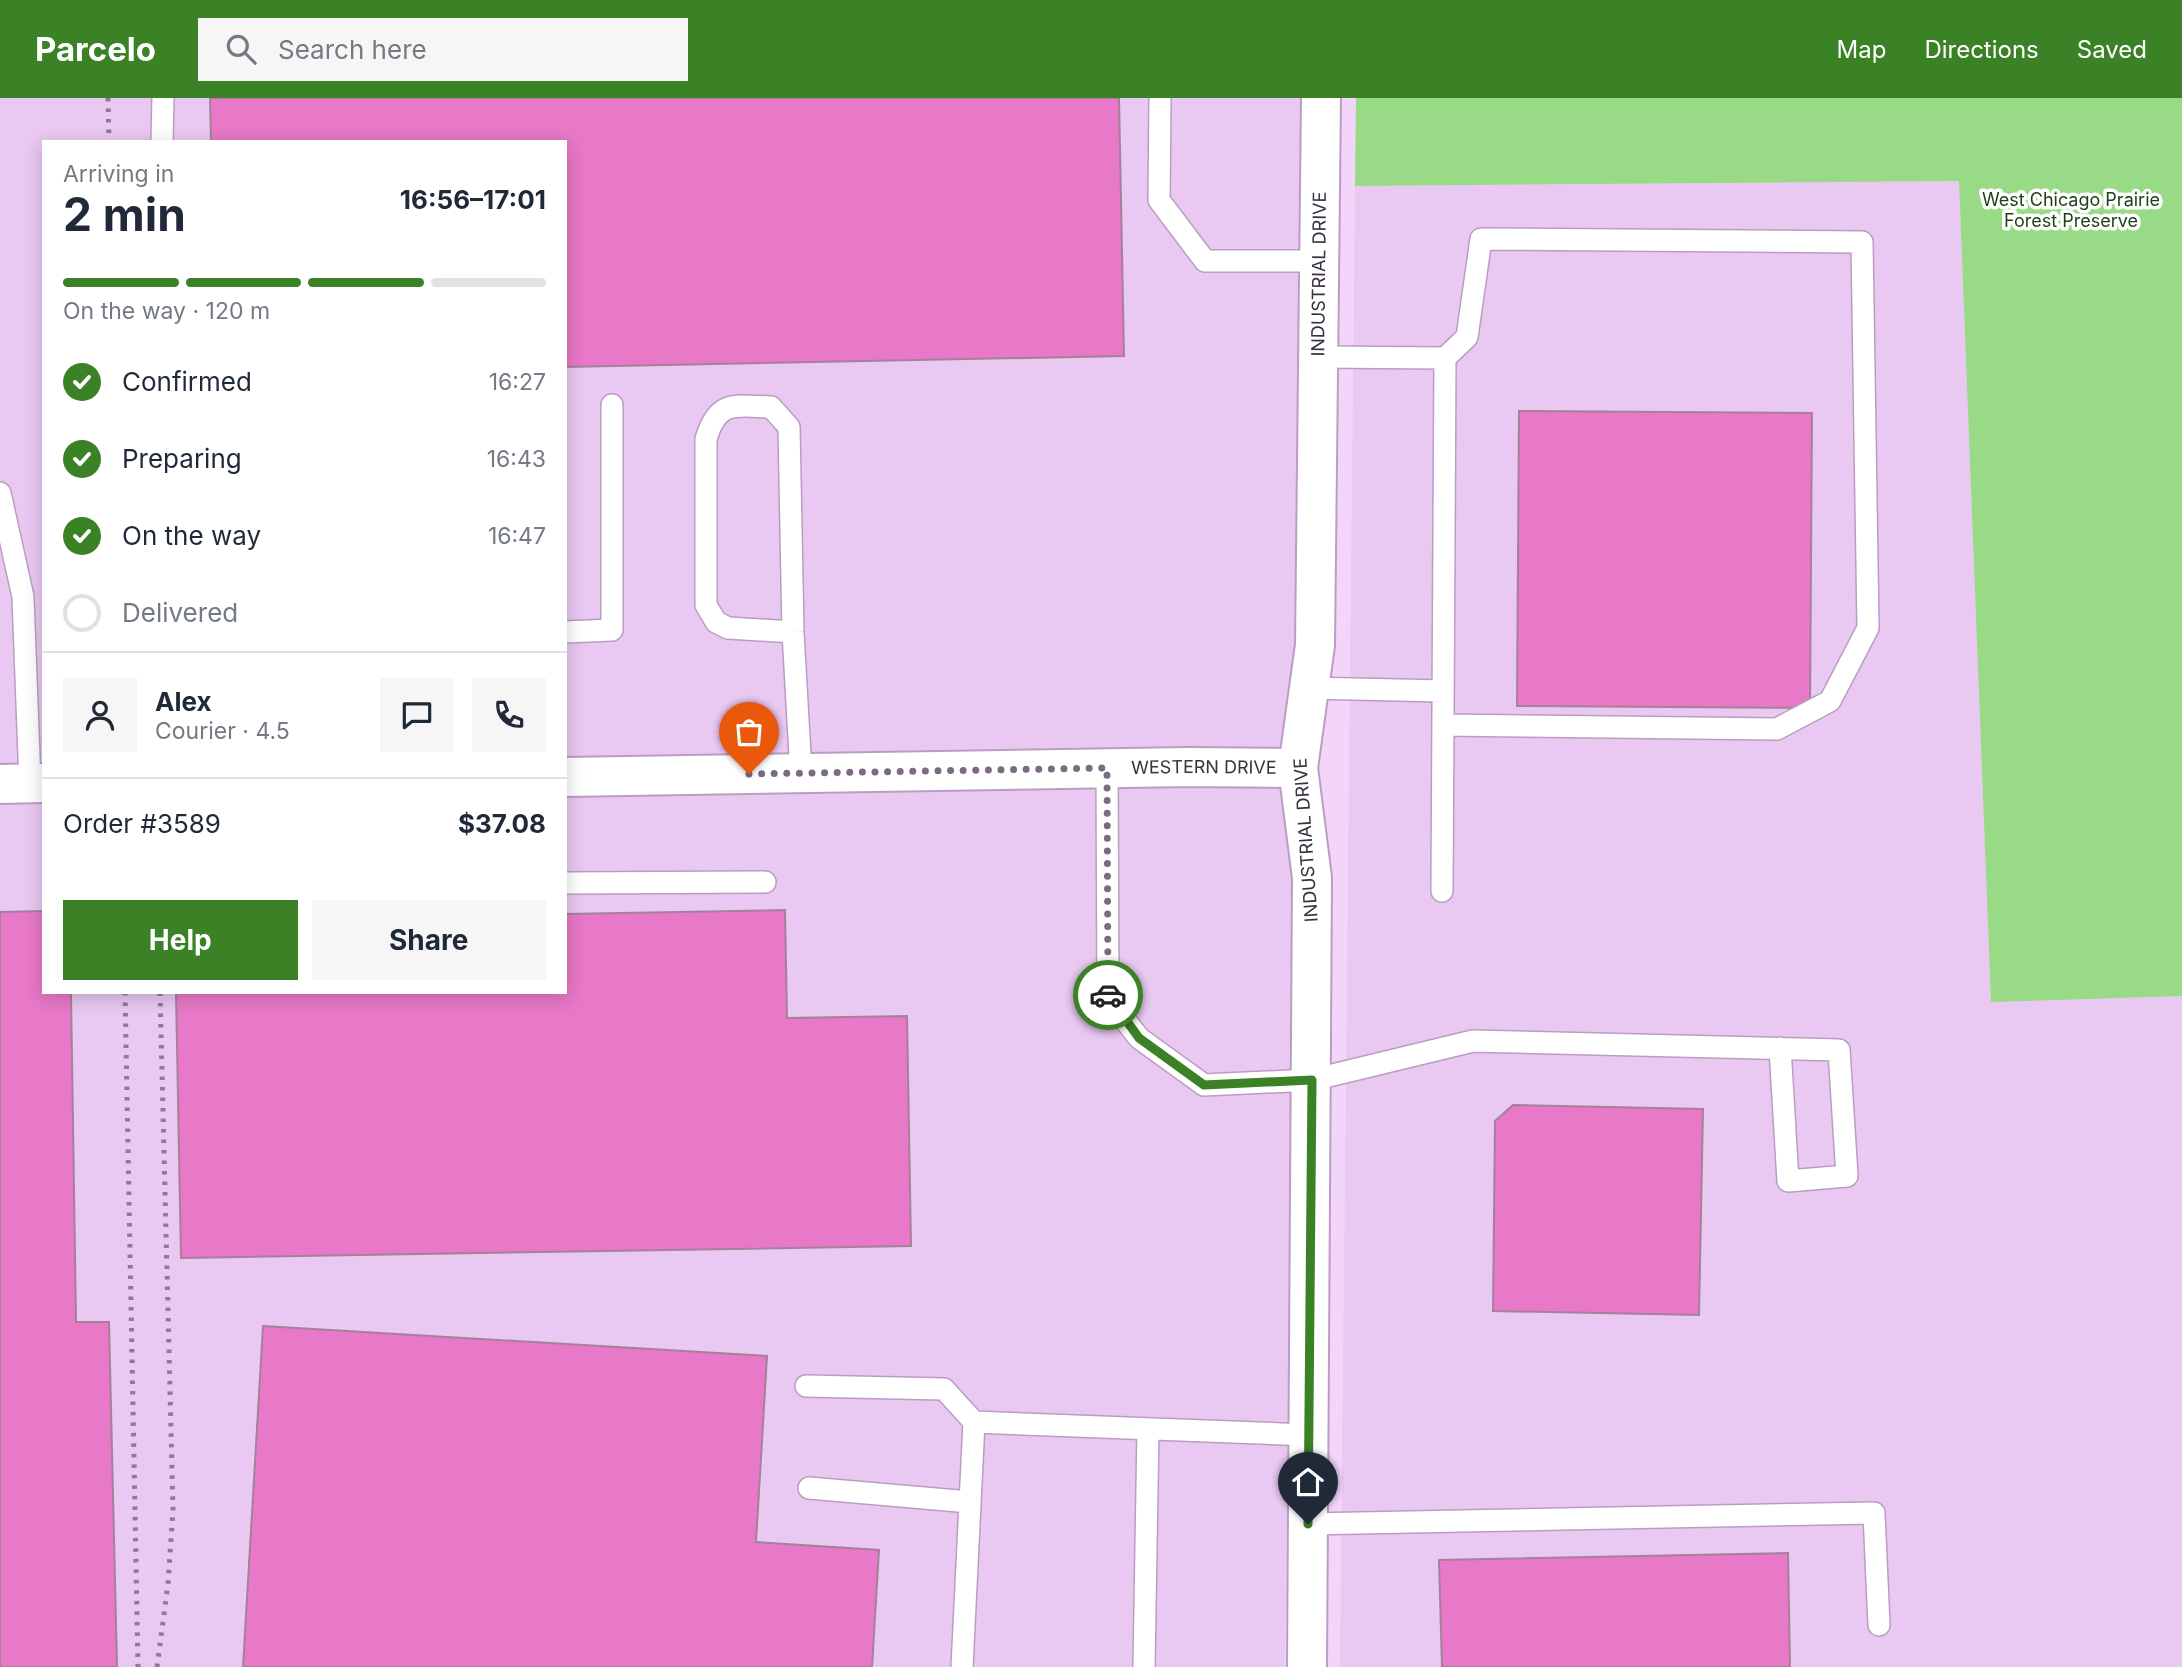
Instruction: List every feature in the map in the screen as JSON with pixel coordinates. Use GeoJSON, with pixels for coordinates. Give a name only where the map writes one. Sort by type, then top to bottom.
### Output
{"type":"FeatureCollection","features":[{"type":"Feature","properties":{"kind":"street","name":"INDUSTRIAL DRIVE"},"geometry":{"type":"LineString","coordinates":[[1307,1667],[1312,878],[1298,768],[1315,645],[1321,98]]}},
{"type":"Feature","properties":{"kind":"street","name":"WESTERN DRIVE"},"geometry":{"type":"LineString","coordinates":[[567,777],[1107,768],[1298,768]]}},
{"type":"Feature","properties":{"kind":"lane"},"geometry":{"type":"LineString","coordinates":[[162,140],[163,98]]}},
{"type":"Feature","properties":{"kind":"lane"},"geometry":{"type":"LineString","coordinates":[[1160,98],[1159,200],[1205,261],[1319,261]]}},
{"type":"Feature","properties":{"kind":"lane"},"geometry":{"type":"LineString","coordinates":[[1318,357],[1445,358],[1467,337],[1481,239],[1861,242],[1868,628],[1830,701],[1777,729],[1443,725]]}},
{"type":"Feature","properties":{"kind":"lane"},"geometry":{"type":"LineString","coordinates":[[1442,891],[1445,358]]}},
{"type":"Feature","properties":{"kind":"lane"},"geometry":{"type":"LineString","coordinates":[[567,632],[612,631],[612,405]]}},
{"type":"Feature","properties":{"kind":"lane"},"geometry":{"type":"LineString","coordinates":[[793,632],[728,628],[716,622],[706,605],[706,439],[712,419],[730,406],[771,407],[789,428],[793,632],[801,773]]}},
{"type":"Feature","properties":{"kind":"lane"},"geometry":{"type":"LineString","coordinates":[[0,493],[23,597],[24,783]]}},
{"type":"Feature","properties":{"kind":"lane"},"geometry":{"type":"LineString","coordinates":[[1309,688],[1443,691]]}},
{"type":"Feature","properties":{"kind":"lane"},"geometry":{"type":"LineString","coordinates":[[1107,768],[1108,998],[1139,1038],[1204,1085],[1312,1080],[1474,1041],[1839,1049],[1847,1176],[1788,1181],[1780,1048]]}},
{"type":"Feature","properties":{"kind":"lane"},"geometry":{"type":"LineString","coordinates":[[567,883],[765,881]]}},
{"type":"Feature","properties":{"kind":"lane"},"geometry":{"type":"LineString","coordinates":[[806,1386],[944,1389],[974,1422],[962,1667]]}},
{"type":"Feature","properties":{"kind":"lane"},"geometry":{"type":"LineString","coordinates":[[974,1422],[1308,1435]]}},
{"type":"Feature","properties":{"kind":"lane"},"geometry":{"type":"LineString","coordinates":[[1144,1667],[1148,1429]]}},
{"type":"Feature","properties":{"kind":"lane"},"geometry":{"type":"LineString","coordinates":[[809,1488],[970,1502]]}},
{"type":"Feature","properties":{"kind":"lane"},"geometry":{"type":"LineString","coordinates":[[1308,1524],[1874,1513],[1879,1625]]}},
{"type":"Feature","properties":{"kind":"shaded area"},"geometry":{"type":"Polygon","coordinates":[[[0,98],[1305,98],[1285,1667],[0,1667],[0,98]]]}},
{"type":"Feature","properties":{"kind":"shaded area"},"geometry":{"type":"Polygon","coordinates":[[[1959,181],[1991,1001],[2182,996],[2182,1667],[1340,1667],[1355,186],[1959,181]]]}},
{"type":"Feature","properties":{"kind":"green space","name":"West Chicago Prairie Forest Preserve"},"geometry":{"type":"Polygon","coordinates":[[[1356,98],[2182,98],[2182,996],[1991,1002],[1959,181],[1355,186],[1356,98]]]}},
{"type":"Feature","properties":{"kind":"building"},"geometry":{"type":"Polygon","coordinates":[[[210,98],[1119,98],[1124,356],[567,367],[567,140],[211,140],[210,98]]]}},
{"type":"Feature","properties":{"kind":"building"},"geometry":{"type":"Polygon","coordinates":[[[1519,411],[1812,413],[1810,708],[1517,706],[1519,411]]]}},
{"type":"Feature","properties":{"kind":"building"},"geometry":{"type":"Polygon","coordinates":[[[785,910],[787,1018],[907,1016],[911,1246],[181,1258],[176,994],[567,994],[567,914],[785,910]]]}},
{"type":"Feature","properties":{"kind":"building"},"geometry":{"type":"Polygon","coordinates":[[[42,911],[42,994],[71,994],[76,1322],[109,1322],[117,1667],[0,1667],[0,912],[42,911]]]}},
{"type":"Feature","properties":{"kind":"building"},"geometry":{"type":"Polygon","coordinates":[[[1513,1105],[1703,1109],[1699,1315],[1493,1311],[1495,1121],[1513,1105]]]}},
{"type":"Feature","properties":{"kind":"building"},"geometry":{"type":"Polygon","coordinates":[[[263,1326],[767,1356],[756,1542],[879,1550],[872,1667],[243,1667],[263,1326]]]}},
{"type":"Feature","properties":{"kind":"building"},"geometry":{"type":"Polygon","coordinates":[[[1788,1553],[1790,1667],[1442,1667],[1439,1560],[1788,1553]]]}},
{"type":"Feature","properties":{"kind":"railway"},"geometry":{"type":"LineString","coordinates":[[108,98],[109,140]]}},
{"type":"Feature","properties":{"kind":"railway"},"geometry":{"type":"LineString","coordinates":[[125,994],[138,1667]]}},
{"type":"Feature","properties":{"kind":"railway"},"geometry":{"type":"LineString","coordinates":[[157,1667],[168,1584],[173,1510],[160,994]]}},
{"type":"Feature","properties":{"kind":"way so far"},"geometry":{"type":"LineString","coordinates":[[749,774],[1107,768],[1108,995]]}},
{"type":"Feature","properties":{"kind":"route"},"geometry":{"type":"LineString","coordinates":[[1108,995],[1139,1038],[1204,1085],[1312,1080],[1308,1524]]}}]}
